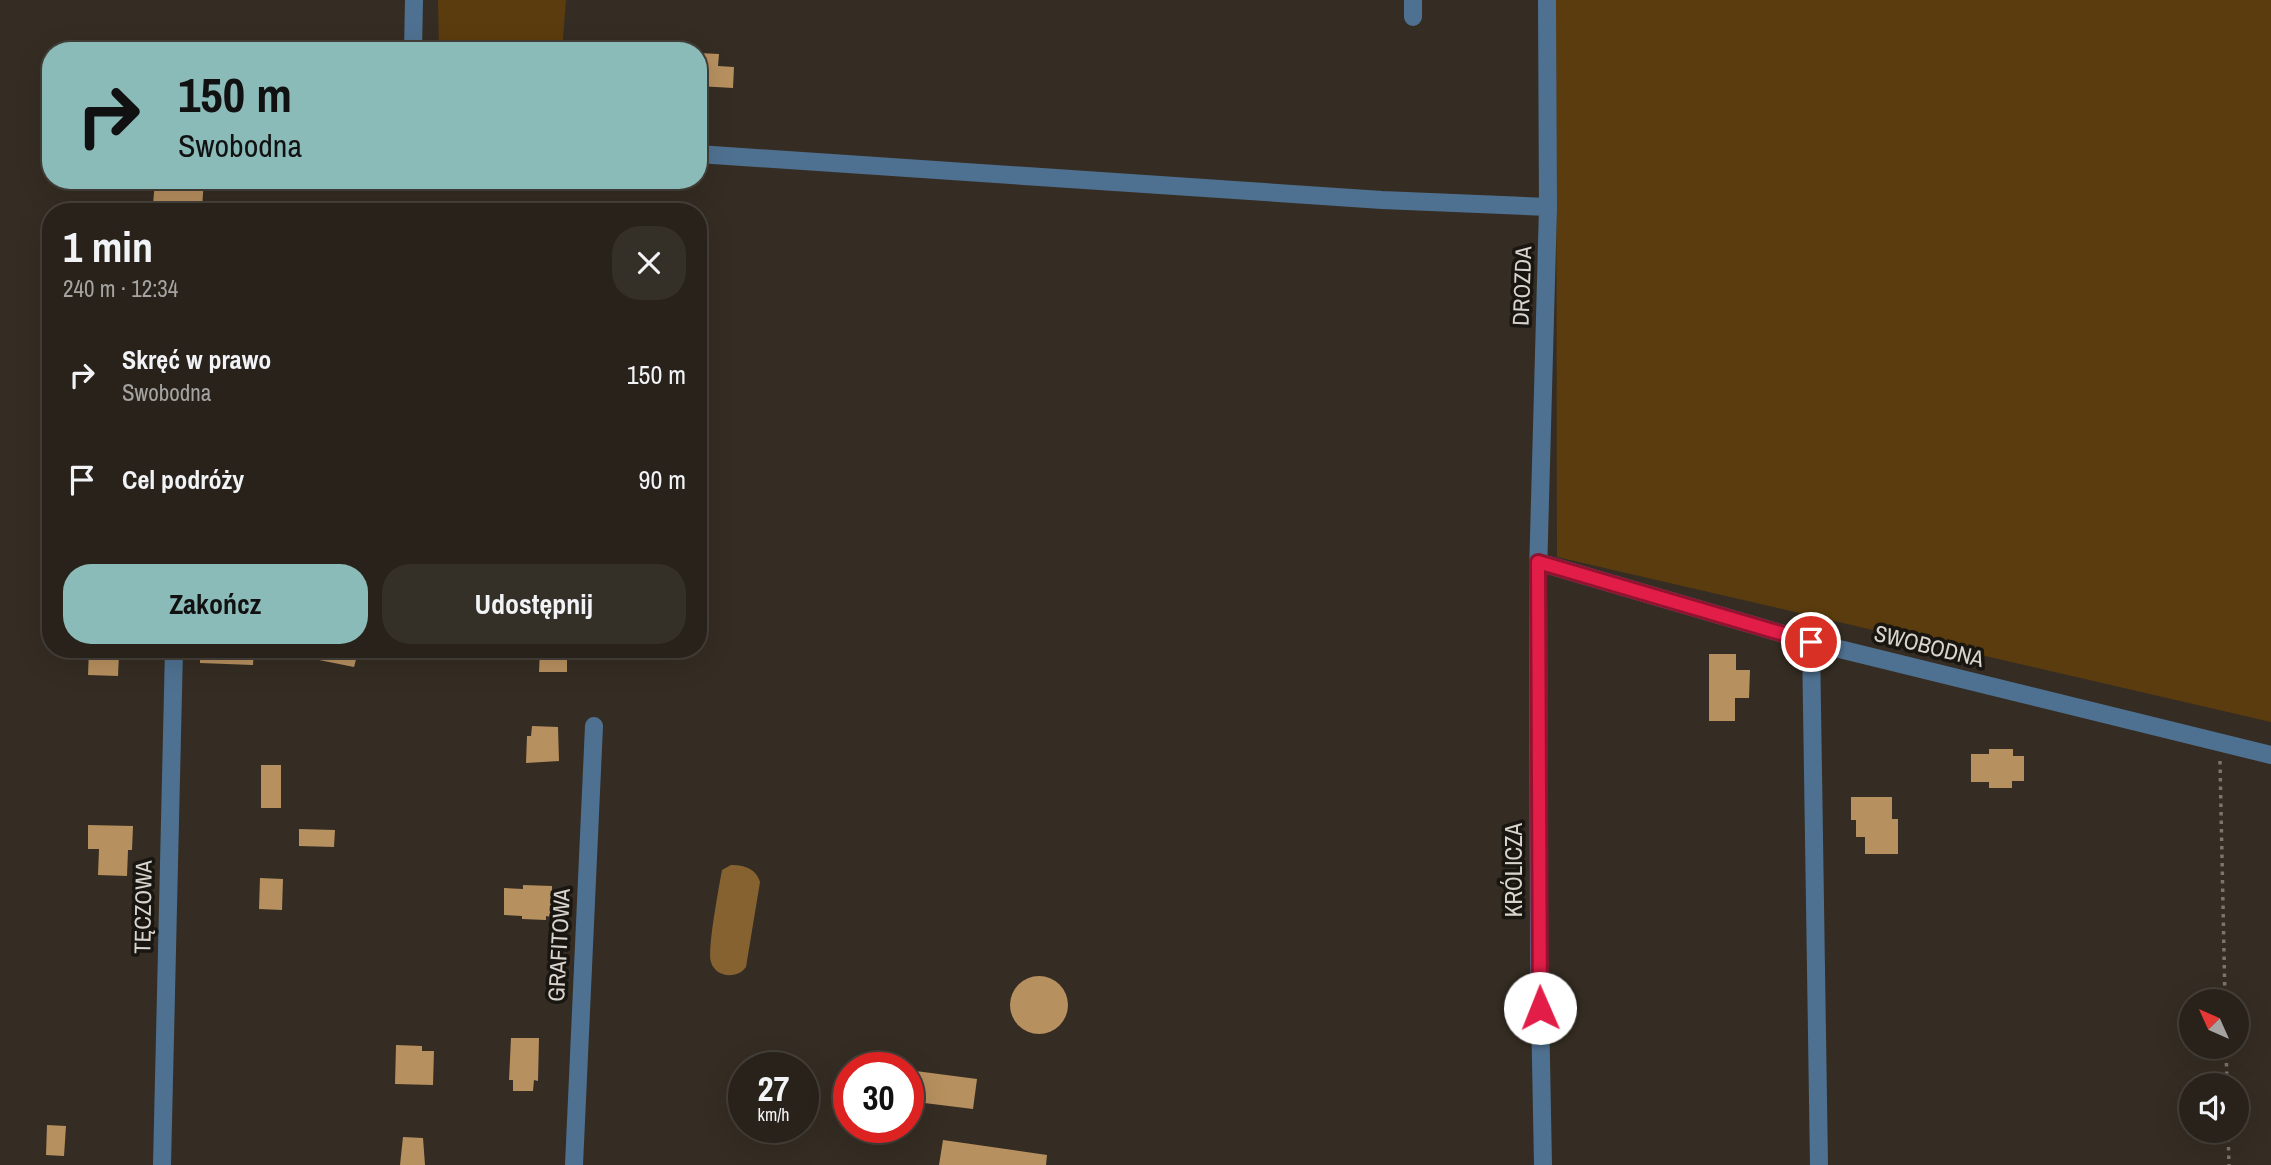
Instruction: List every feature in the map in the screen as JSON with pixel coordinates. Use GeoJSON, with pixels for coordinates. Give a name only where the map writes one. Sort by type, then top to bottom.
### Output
{"type":"FeatureCollection","features":[{"type":"Feature","properties":{"kind":"street"},"geometry":{"type":"LineString","coordinates":[[413,42],[414,0]]}},
{"type":"Feature","properties":{"kind":"street","name":"DROZDA"},"geometry":{"type":"LineString","coordinates":[[1538,568],[1548,207],[1547,0]]}},
{"type":"Feature","properties":{"kind":"street"},"geometry":{"type":"LineString","coordinates":[[707,155],[1382,200],[1548,207]]}},
{"type":"Feature","properties":{"kind":"street","name":"SWOBODNA"},"geometry":{"type":"LineString","coordinates":[[1538,568],[1811,642],[2271,755]]}},
{"type":"Feature","properties":{"kind":"street","name":"KRÓLICZA"},"geometry":{"type":"LineString","coordinates":[[1538,568],[1539,942],[1543,1165]]}},
{"type":"Feature","properties":{"kind":"street"},"geometry":{"type":"LineString","coordinates":[[1811,642],[1819,1165]]}},
{"type":"Feature","properties":{"kind":"street","name":"TĘCZOWA"},"geometry":{"type":"LineString","coordinates":[[162,1165],[174,658]]}},
{"type":"Feature","properties":{"kind":"street","name":"GRAFITOWA"},"geometry":{"type":"LineString","coordinates":[[574,1165],[594,726]]}},
{"type":"Feature","properties":{"kind":"path"},"geometry":{"type":"LineString","coordinates":[[2220,741],[2225,989]]}},
{"type":"Feature","properties":{"kind":"path"},"geometry":{"type":"LineString","coordinates":[[2228,1143],[2229,1165]]}},
{"type":"Feature","properties":{"kind":"shaded area"},"geometry":{"type":"Polygon","coordinates":[[[438,0],[566,0],[563,42],[439,42],[438,0]]]}},
{"type":"Feature","properties":{"kind":"shaded area"},"geometry":{"type":"Polygon","coordinates":[[[1556,0],[2271,0],[2271,722],[1557,557],[1556,0]]]}},
{"type":"Feature","properties":{"kind":"shaded area"},"geometry":{"type":"Polygon","coordinates":[[[731,865],[748,868],[760,882],[746,967],[729,975],[719,973],[714,968],[710,955],[722,870],[731,865]]]}},
{"type":"Feature","properties":{"kind":"building"},"geometry":{"type":"Polygon","coordinates":[[[707,53],[719,54],[718,66],[734,67],[733,88],[707,87],[707,53]]]}},
{"type":"Feature","properties":{"kind":"building"},"geometry":{"type":"Polygon","coordinates":[[[154,189],[203,189],[202,203],[153,203],[154,189]]]}},
{"type":"Feature","properties":{"kind":"building"},"geometry":{"type":"Polygon","coordinates":[[[1709,654],[1736,654],[1736,670],[1750,670],[1749,698],[1735,698],[1735,721],[1709,721],[1709,654]]]}},
{"type":"Feature","properties":{"kind":"building"},"geometry":{"type":"Polygon","coordinates":[[[89,658],[119,658],[118,676],[88,675],[89,658]]]}},
{"type":"Feature","properties":{"kind":"building"},"geometry":{"type":"Polygon","coordinates":[[[200,658],[253,658],[253,665],[200,663],[200,658]]]}},
{"type":"Feature","properties":{"kind":"building"},"geometry":{"type":"Polygon","coordinates":[[[309,658],[356,658],[354,667],[309,658]]]}},
{"type":"Feature","properties":{"kind":"building"},"geometry":{"type":"Polygon","coordinates":[[[540,658],[567,658],[567,672],[539,672],[540,658]]]}},
{"type":"Feature","properties":{"kind":"building"},"geometry":{"type":"Polygon","coordinates":[[[532,726],[558,727],[559,761],[526,763],[527,736],[531,736],[532,726]]]}},
{"type":"Feature","properties":{"kind":"building"},"geometry":{"type":"Polygon","coordinates":[[[1989,749],[2013,749],[2013,756],[2024,756],[2024,781],[2012,781],[2012,788],[1989,788],[1989,782],[1971,782],[1971,754],[1989,754],[1989,749]]]}},
{"type":"Feature","properties":{"kind":"building"},"geometry":{"type":"Polygon","coordinates":[[[261,765],[281,765],[281,808],[261,808],[261,765]]]}},
{"type":"Feature","properties":{"kind":"building"},"geometry":{"type":"Polygon","coordinates":[[[1851,797],[1892,797],[1892,819],[1898,819],[1898,854],[1865,854],[1865,837],[1856,837],[1856,820],[1851,820],[1851,797]]]}},
{"type":"Feature","properties":{"kind":"building"},"geometry":{"type":"Polygon","coordinates":[[[88,825],[133,826],[132,850],[128,850],[127,876],[98,875],[99,849],[88,849],[88,825]]]}},
{"type":"Feature","properties":{"kind":"building"},"geometry":{"type":"Polygon","coordinates":[[[299,829],[335,830],[334,847],[299,846],[299,829]]]}},
{"type":"Feature","properties":{"kind":"building"},"geometry":{"type":"Polygon","coordinates":[[[260,878],[283,879],[282,910],[259,909],[260,878]]]}},
{"type":"Feature","properties":{"kind":"building"},"geometry":{"type":"Polygon","coordinates":[[[523,885],[552,886],[552,898],[556,903],[552,907],[551,917],[546,916],[546,920],[522,919],[522,916],[504,915],[504,888],[523,889],[523,885]]]}},
{"type":"Feature","properties":{"kind":"building"},"geometry":{"type":"Polygon","coordinates":[[[1039,976],[1050,978],[1063,989],[1068,1005],[1066,1016],[1055,1029],[1039,1034],[1028,1032],[1015,1021],[1010,1005],[1012,994],[1023,981],[1039,976]]]}},
{"type":"Feature","properties":{"kind":"building"},"geometry":{"type":"Polygon","coordinates":[[[511,1038],[539,1038],[538,1081],[534,1080],[533,1091],[513,1091],[513,1080],[509,1080],[511,1038]]]}},
{"type":"Feature","properties":{"kind":"building"},"geometry":{"type":"Polygon","coordinates":[[[396,1045],[422,1046],[422,1051],[434,1051],[433,1085],[395,1084],[396,1045]]]}},
{"type":"Feature","properties":{"kind":"building"},"geometry":{"type":"Polygon","coordinates":[[[924,1072],[977,1079],[973,1109],[924,1103],[924,1072]]]}},
{"type":"Feature","properties":{"kind":"building"},"geometry":{"type":"Polygon","coordinates":[[[47,1125],[66,1126],[64,1156],[46,1155],[47,1125]]]}},
{"type":"Feature","properties":{"kind":"building"},"geometry":{"type":"Polygon","coordinates":[[[403,1137],[423,1138],[425,1165],[400,1165],[403,1137]]]}},
{"type":"Feature","properties":{"kind":"building"},"geometry":{"type":"Polygon","coordinates":[[[943,1140],[1047,1155],[1046,1165],[939,1165],[943,1140]]]}},
{"type":"Feature","properties":{"kind":"route"},"geometry":{"type":"LineString","coordinates":[[1540,1008],[1538,562],[1811,642]]}}]}
